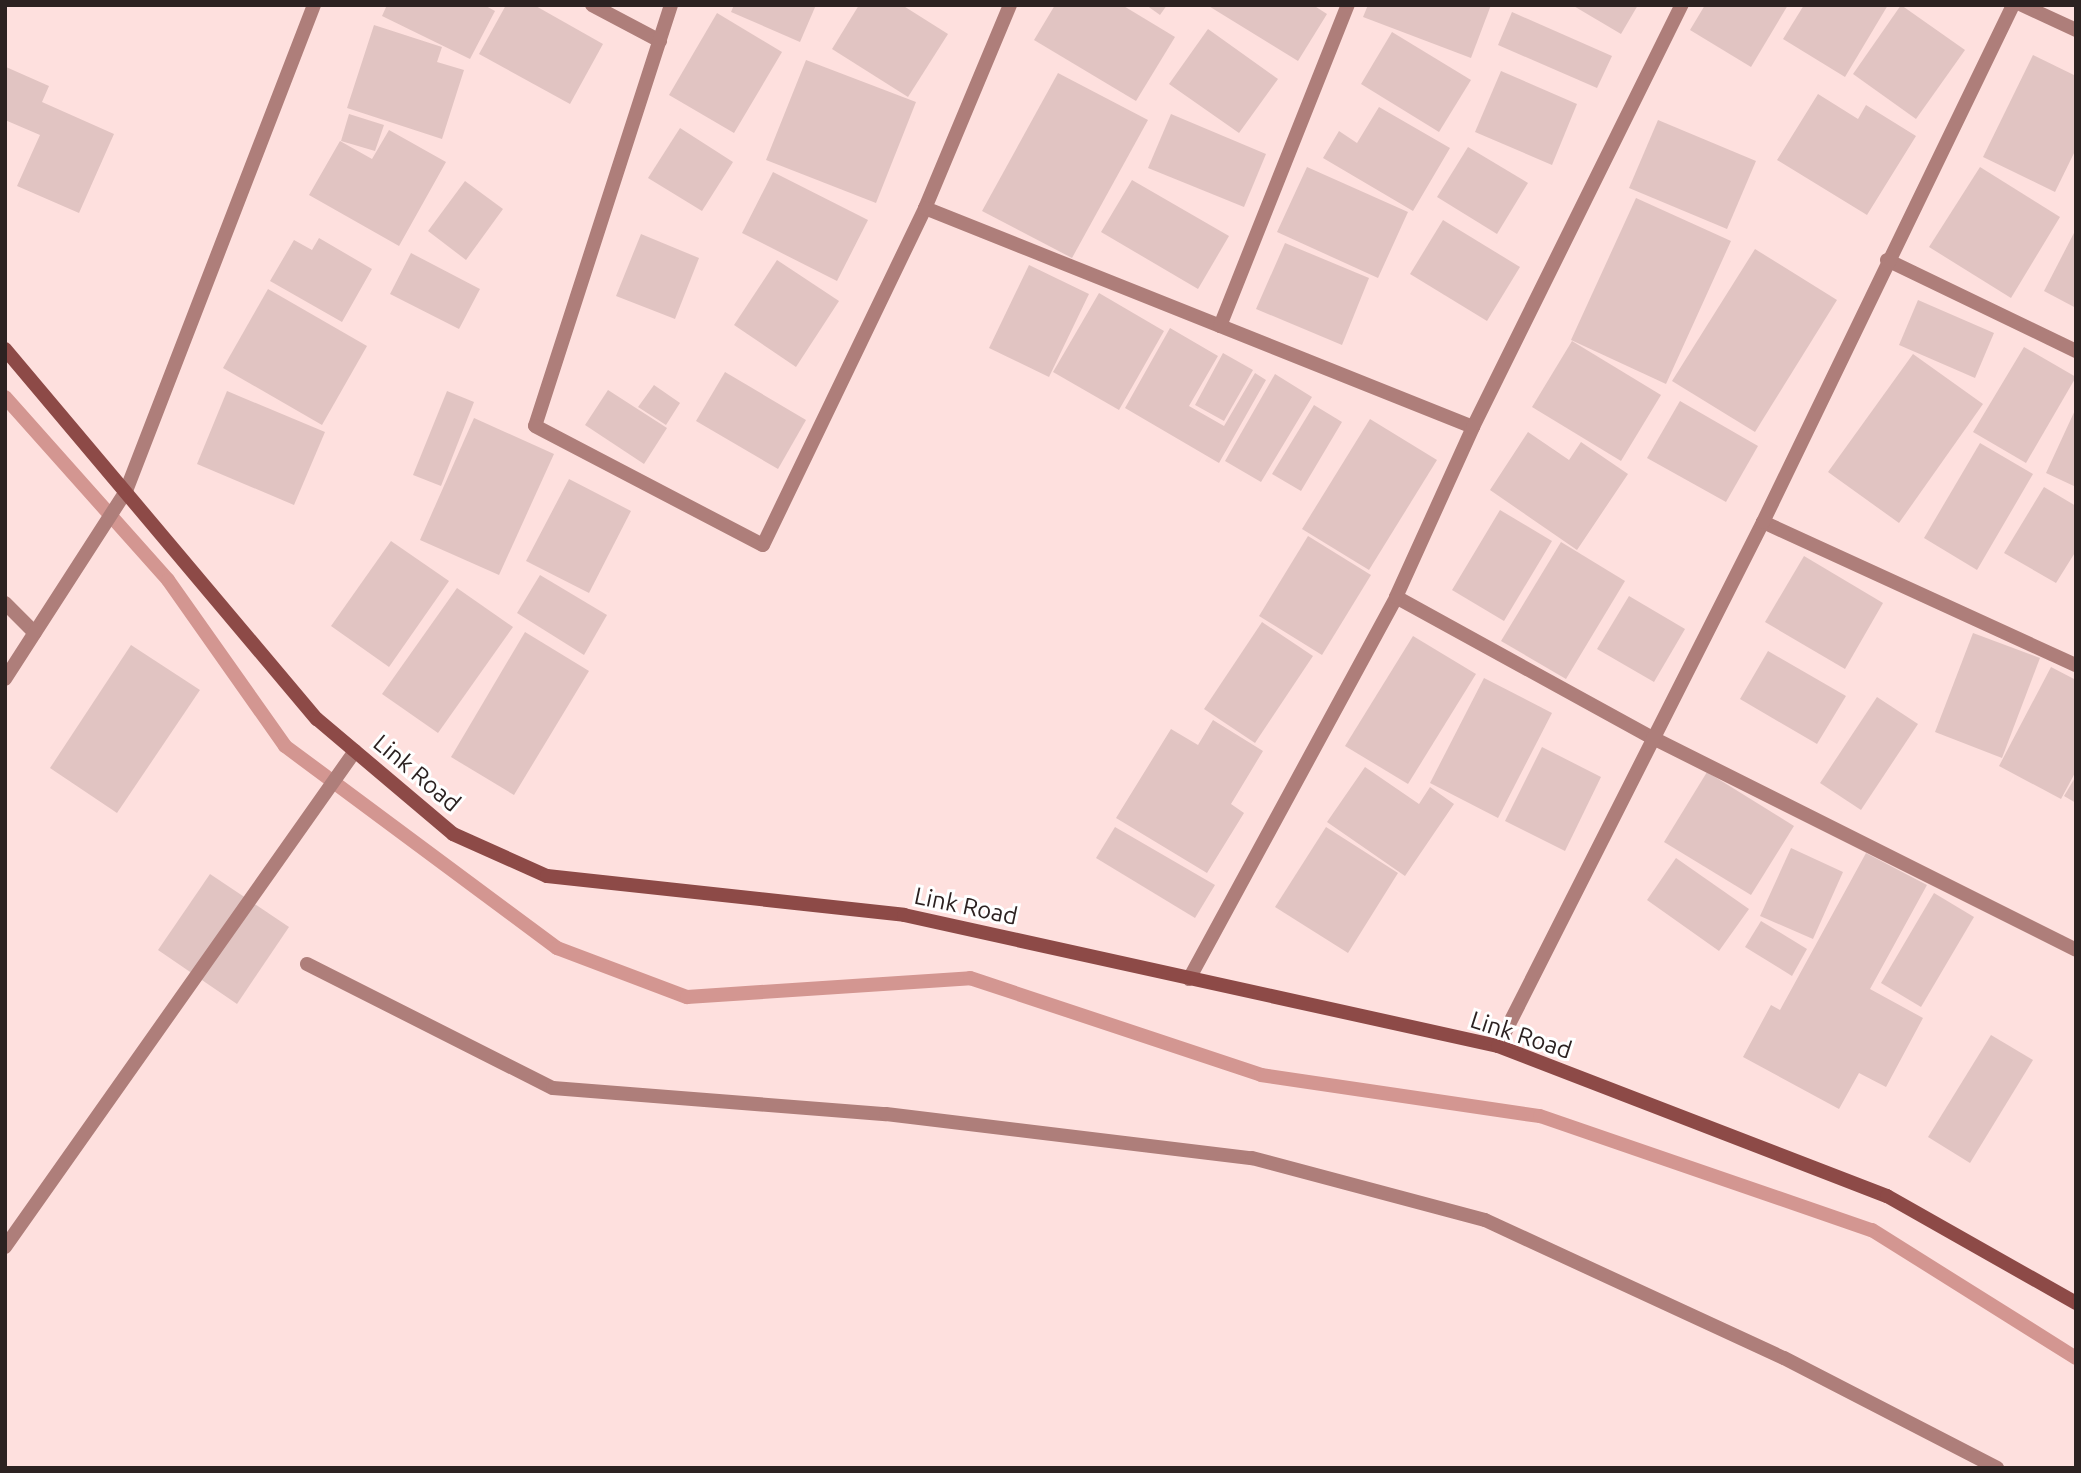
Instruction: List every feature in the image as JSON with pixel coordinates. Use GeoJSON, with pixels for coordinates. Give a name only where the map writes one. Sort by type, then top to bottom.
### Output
{"type":"FeatureCollection","features":[{"type":"Feature","properties":{"kind":"street"},"geometry":{"type":"LineString","coordinates":[[5,680],[124,494],[314,5]]}},
{"type":"Feature","properties":{"kind":"street"},"geometry":{"type":"LineString","coordinates":[[592,5],[660,41]]}},
{"type":"Feature","properties":{"kind":"street"},"geometry":{"type":"LineString","coordinates":[[671,5],[535,426],[763,545],[925,208],[1010,5]]}},
{"type":"Feature","properties":{"kind":"street"},"geometry":{"type":"LineString","coordinates":[[1220,327],[1348,5]]}},
{"type":"Feature","properties":{"kind":"street"},"geometry":{"type":"LineString","coordinates":[[1189,979],[1396,597],[1473,427],[1682,5]]}},
{"type":"Feature","properties":{"kind":"street"},"geometry":{"type":"LineString","coordinates":[[1498,1046],[1763,522],[1887,260],[2013,5]]}},
{"type":"Feature","properties":{"kind":"street"},"geometry":{"type":"LineString","coordinates":[[2022,5],[2076,30]]}},
{"type":"Feature","properties":{"kind":"street"},"geometry":{"type":"LineString","coordinates":[[925,208],[1473,427]]}},
{"type":"Feature","properties":{"kind":"street"},"geometry":{"type":"LineString","coordinates":[[1887,260],[2076,351]]}},
{"type":"Feature","properties":{"kind":"street","name":"Link Road"},"geometry":{"type":"LineString","coordinates":[[5,349],[124,494],[317,719],[453,834],[547,876],[904,915],[1498,1046],[1887,1196],[2076,1303]]}},
{"type":"Feature","properties":{"kind":"street"},"geometry":{"type":"LineString","coordinates":[[1763,522],[2076,665]]}},
{"type":"Feature","properties":{"kind":"street"},"geometry":{"type":"LineString","coordinates":[[1396,597],[1653,738],[2076,950]]}},
{"type":"Feature","properties":{"kind":"street"},"geometry":{"type":"LineString","coordinates":[[5,603],[36,633]]}},
{"type":"Feature","properties":{"kind":"street"},"geometry":{"type":"LineString","coordinates":[[5,1247],[355,751]]}},
{"type":"Feature","properties":{"kind":"street"},"geometry":{"type":"LineString","coordinates":[[307,964],[553,1088],[886,1114],[1252,1158],[1485,1220],[1784,1359],[1997,1468]]}},
{"type":"Feature","properties":{"kind":"building"},"geometry":{"type":"Polygon","coordinates":[[[387,5],[484,5],[495,11],[470,59],[382,16],[387,5]]]}},
{"type":"Feature","properties":{"kind":"building"},"geometry":{"type":"Polygon","coordinates":[[[506,5],[534,5],[603,44],[570,104],[479,54],[506,5]]]}},
{"type":"Feature","properties":{"kind":"building"},"geometry":{"type":"Polygon","coordinates":[[[734,5],[816,5],[800,42],[731,12],[734,5]]]}},
{"type":"Feature","properties":{"kind":"building"},"geometry":{"type":"Polygon","coordinates":[[[859,5],[902,5],[948,34],[908,97],[832,49],[859,5]]]}},
{"type":"Feature","properties":{"kind":"building"},"geometry":{"type":"Polygon","coordinates":[[[1055,5],[1122,5],[1175,37],[1136,101],[1034,40],[1055,5]]]}},
{"type":"Feature","properties":{"kind":"building"},"geometry":{"type":"Polygon","coordinates":[[[1146,5],[1167,5],[1160,15],[1146,5]]]}},
{"type":"Feature","properties":{"kind":"building"},"geometry":{"type":"Polygon","coordinates":[[[1207,5],[1313,5],[1327,14],[1298,61],[1207,5]]]}},
{"type":"Feature","properties":{"kind":"building"},"geometry":{"type":"Polygon","coordinates":[[[1368,5],[1491,5],[1471,58],[1363,17],[1368,5]]]}},
{"type":"Feature","properties":{"kind":"building"},"geometry":{"type":"Polygon","coordinates":[[[1572,5],[1638,5],[1621,34],[1572,5]]]}},
{"type":"Feature","properties":{"kind":"building"},"geometry":{"type":"Polygon","coordinates":[[[1705,5],[1788,5],[1751,67],[1690,30],[1705,5]]]}},
{"type":"Feature","properties":{"kind":"building"},"geometry":{"type":"Polygon","coordinates":[[[1804,5],[1888,5],[1845,77],[1783,39],[1804,5]]]}},
{"type":"Feature","properties":{"kind":"building"},"geometry":{"type":"Polygon","coordinates":[[[1901,5],[1965,50],[1916,119],[1853,74],[1901,5]]]}},
{"type":"Feature","properties":{"kind":"building"},"geometry":{"type":"Polygon","coordinates":[[[1512,12],[1612,56],[1597,88],[1498,45],[1512,12]]]}},
{"type":"Feature","properties":{"kind":"building"},"geometry":{"type":"Polygon","coordinates":[[[717,13],[782,52],[734,133],[669,95],[717,13]]]}},
{"type":"Feature","properties":{"kind":"building"},"geometry":{"type":"Polygon","coordinates":[[[374,25],[442,47],[437,62],[464,70],[442,139],[347,108],[374,25]]]}},
{"type":"Feature","properties":{"kind":"building"},"geometry":{"type":"Polygon","coordinates":[[[1208,29],[1278,79],[1239,133],[1169,84],[1208,29]]]}},
{"type":"Feature","properties":{"kind":"building"},"geometry":{"type":"Polygon","coordinates":[[[1392,32],[1471,80],[1439,132],[1361,84],[1392,32]]]}},
{"type":"Feature","properties":{"kind":"building"},"geometry":{"type":"Polygon","coordinates":[[[2033,55],[2076,76],[2076,149],[2055,192],[1983,157],[2033,55]]]}},
{"type":"Feature","properties":{"kind":"building"},"geometry":{"type":"Polygon","coordinates":[[[806,60],[916,102],[876,203],[766,160],[806,60]]]}},
{"type":"Feature","properties":{"kind":"building"},"geometry":{"type":"Polygon","coordinates":[[[6,67],[49,86],[42,102],[114,134],[79,213],[17,186],[40,135],[5,120],[6,67]]]}},
{"type":"Feature","properties":{"kind":"building"},"geometry":{"type":"Polygon","coordinates":[[[1501,71],[1577,104],[1552,165],[1475,132],[1501,71]]]}},
{"type":"Feature","properties":{"kind":"building"},"geometry":{"type":"Polygon","coordinates":[[[1058,73],[1148,120],[1072,258],[982,211],[1058,73]]]}},
{"type":"Feature","properties":{"kind":"building"},"geometry":{"type":"Polygon","coordinates":[[[1818,94],[1858,119],[1866,105],[1916,136],[1867,215],[1777,160],[1818,94]]]}},
{"type":"Feature","properties":{"kind":"building"},"geometry":{"type":"Polygon","coordinates":[[[1379,107],[1450,148],[1413,211],[1323,158],[1339,131],[1357,143],[1379,107]]]}},
{"type":"Feature","properties":{"kind":"building"},"geometry":{"type":"Polygon","coordinates":[[[349,114],[384,125],[375,151],[341,141],[349,114]]]}},
{"type":"Feature","properties":{"kind":"building"},"geometry":{"type":"Polygon","coordinates":[[[1171,114],[1266,154],[1244,207],[1148,168],[1171,114]]]}},
{"type":"Feature","properties":{"kind":"building"},"geometry":{"type":"Polygon","coordinates":[[[1658,120],[1756,161],[1727,229],[1629,188],[1658,120]]]}},
{"type":"Feature","properties":{"kind":"building"},"geometry":{"type":"Polygon","coordinates":[[[680,128],[733,162],[702,211],[648,178],[680,128]]]}},
{"type":"Feature","properties":{"kind":"building"},"geometry":{"type":"Polygon","coordinates":[[[389,130],[446,162],[399,246],[309,195],[340,141],[372,159],[389,130]]]}},
{"type":"Feature","properties":{"kind":"building"},"geometry":{"type":"Polygon","coordinates":[[[1468,147],[1528,183],[1497,234],[1437,197],[1468,147]]]}},
{"type":"Feature","properties":{"kind":"building"},"geometry":{"type":"Polygon","coordinates":[[[1307,167],[1408,212],[1378,278],[1277,232],[1307,167]]]}},
{"type":"Feature","properties":{"kind":"building"},"geometry":{"type":"Polygon","coordinates":[[[1980,167],[2060,217],[2011,298],[1929,247],[1980,167]]]}},
{"type":"Feature","properties":{"kind":"building"},"geometry":{"type":"Polygon","coordinates":[[[773,172],[868,220],[837,281],[742,233],[773,172]]]}},
{"type":"Feature","properties":{"kind":"building"},"geometry":{"type":"Polygon","coordinates":[[[1132,180],[1229,236],[1198,289],[1101,232],[1132,180]]]}},
{"type":"Feature","properties":{"kind":"building"},"geometry":{"type":"Polygon","coordinates":[[[465,181],[503,209],[466,260],[428,231],[465,181]]]}},
{"type":"Feature","properties":{"kind":"building"},"geometry":{"type":"Polygon","coordinates":[[[1636,198],[1731,241],[1666,384],[1571,340],[1636,198]]]}},
{"type":"Feature","properties":{"kind":"building"},"geometry":{"type":"Polygon","coordinates":[[[1443,220],[1520,267],[1487,321],[1410,274],[1443,220]]]}},
{"type":"Feature","properties":{"kind":"building"},"geometry":{"type":"Polygon","coordinates":[[[2076,229],[2076,308],[2044,291],[2076,229]]]}},
{"type":"Feature","properties":{"kind":"building"},"geometry":{"type":"Polygon","coordinates":[[[641,234],[699,258],[675,319],[616,296],[641,234]]]}},
{"type":"Feature","properties":{"kind":"building"},"geometry":{"type":"Polygon","coordinates":[[[319,238],[372,269],[342,322],[270,281],[294,240],[312,250],[319,238]]]}},
{"type":"Feature","properties":{"kind":"building"},"geometry":{"type":"Polygon","coordinates":[[[1285,243],[1369,278],[1342,345],[1256,309],[1285,243]]]}},
{"type":"Feature","properties":{"kind":"building"},"geometry":{"type":"Polygon","coordinates":[[[1755,249],[1837,300],[1755,432],[1672,381],[1755,249]]]}},
{"type":"Feature","properties":{"kind":"building"},"geometry":{"type":"Polygon","coordinates":[[[411,253],[480,289],[459,329],[390,294],[411,253]]]}},
{"type":"Feature","properties":{"kind":"building"},"geometry":{"type":"Polygon","coordinates":[[[777,260],[839,301],[796,367],[734,325],[777,260]]]}},
{"type":"Feature","properties":{"kind":"building"},"geometry":{"type":"Polygon","coordinates":[[[1029,265],[1089,294],[1049,377],[989,348],[1029,265]]]}},
{"type":"Feature","properties":{"kind":"building"},"geometry":{"type":"Polygon","coordinates":[[[268,289],[367,346],[322,425],[223,368],[268,289]]]}},
{"type":"Feature","properties":{"kind":"building"},"geometry":{"type":"Polygon","coordinates":[[[1099,293],[1164,331],[1119,410],[1053,372],[1099,293]]]}},
{"type":"Feature","properties":{"kind":"building"},"geometry":{"type":"Polygon","coordinates":[[[1918,300],[1994,333],[1975,378],[1899,345],[1918,300]]]}},
{"type":"Feature","properties":{"kind":"building"},"geometry":{"type":"Polygon","coordinates":[[[1170,328],[1218,356],[1189,406],[1224,426],[1255,373],[1266,380],[1219,463],[1125,408],[1170,328]]]}},
{"type":"Feature","properties":{"kind":"building"},"geometry":{"type":"Polygon","coordinates":[[[1572,341],[1661,395],[1621,461],[1532,407],[1572,341]]]}},
{"type":"Feature","properties":{"kind":"building"},"geometry":{"type":"Polygon","coordinates":[[[2024,347],[2076,377],[2026,463],[1973,432],[2024,347]]]}},
{"type":"Feature","properties":{"kind":"building"},"geometry":{"type":"Polygon","coordinates":[[[1223,353],[1253,370],[1224,421],[1195,405],[1223,353]]]}},
{"type":"Feature","properties":{"kind":"building"},"geometry":{"type":"Polygon","coordinates":[[[1913,354],[1983,404],[1899,523],[1828,472],[1913,354]]]}},
{"type":"Feature","properties":{"kind":"building"},"geometry":{"type":"Polygon","coordinates":[[[725,372],[806,420],[778,469],[696,421],[725,372]]]}},
{"type":"Feature","properties":{"kind":"building"},"geometry":{"type":"Polygon","coordinates":[[[1275,374],[1312,397],[1261,482],[1225,461],[1275,374]]]}},
{"type":"Feature","properties":{"kind":"building"},"geometry":{"type":"Polygon","coordinates":[[[654,385],[680,403],[666,425],[638,407],[654,385]]]}},
{"type":"Feature","properties":{"kind":"building"},"geometry":{"type":"Polygon","coordinates":[[[608,390],[667,428],[644,464],[585,425],[608,390]]]}},
{"type":"Feature","properties":{"kind":"building"},"geometry":{"type":"Polygon","coordinates":[[[227,391],[325,432],[294,505],[197,464],[227,391]]]}},
{"type":"Feature","properties":{"kind":"building"},"geometry":{"type":"Polygon","coordinates":[[[447,391],[474,402],[441,486],[413,475],[447,391]]]}},
{"type":"Feature","properties":{"kind":"building"},"geometry":{"type":"Polygon","coordinates":[[[1680,401],[1758,446],[1726,502],[1647,458],[1680,401]]]}},
{"type":"Feature","properties":{"kind":"building"},"geometry":{"type":"Polygon","coordinates":[[[1314,405],[1342,422],[1301,491],[1272,474],[1314,405]]]}},
{"type":"Feature","properties":{"kind":"building"},"geometry":{"type":"Polygon","coordinates":[[[2076,408],[2076,487],[2046,473],[2076,408]]]}},
{"type":"Feature","properties":{"kind":"building"},"geometry":{"type":"Polygon","coordinates":[[[474,418],[554,454],[499,575],[420,540],[474,418]]]}},
{"type":"Feature","properties":{"kind":"building"},"geometry":{"type":"Polygon","coordinates":[[[1370,419],[1437,460],[1369,570],[1302,529],[1370,419]]]}},
{"type":"Feature","properties":{"kind":"building"},"geometry":{"type":"Polygon","coordinates":[[[1528,432],[1569,460],[1581,442],[1628,474],[1577,550],[1490,490],[1528,432]]]}},
{"type":"Feature","properties":{"kind":"building"},"geometry":{"type":"Polygon","coordinates":[[[1980,443],[2033,474],[1977,570],[1924,538],[1980,443]]]}},
{"type":"Feature","properties":{"kind":"building"},"geometry":{"type":"Polygon","coordinates":[[[569,479],[631,511],[589,593],[526,561],[569,479]]]}},
{"type":"Feature","properties":{"kind":"building"},"geometry":{"type":"Polygon","coordinates":[[[2044,487],[2076,506],[2076,551],[2056,583],[2004,553],[2044,487]]]}},
{"type":"Feature","properties":{"kind":"building"},"geometry":{"type":"Polygon","coordinates":[[[1500,510],[1552,541],[1504,621],[1452,590],[1500,510]]]}},
{"type":"Feature","properties":{"kind":"building"},"geometry":{"type":"Polygon","coordinates":[[[1308,536],[1371,575],[1322,655],[1259,616],[1308,536]]]}},
{"type":"Feature","properties":{"kind":"building"},"geometry":{"type":"Polygon","coordinates":[[[391,541],[449,581],[389,667],[331,626],[391,541]]]}},
{"type":"Feature","properties":{"kind":"building"},"geometry":{"type":"Polygon","coordinates":[[[1561,542],[1625,581],[1566,679],[1501,641],[1561,542]]]}},
{"type":"Feature","properties":{"kind":"building"},"geometry":{"type":"Polygon","coordinates":[[[1804,556],[1883,603],[1845,669],[1765,622],[1804,556]]]}},
{"type":"Feature","properties":{"kind":"building"},"geometry":{"type":"Polygon","coordinates":[[[540,575],[607,615],[584,655],[517,613],[540,575]]]}},
{"type":"Feature","properties":{"kind":"building"},"geometry":{"type":"Polygon","coordinates":[[[457,588],[513,627],[438,733],[382,694],[457,588]]]}},
{"type":"Feature","properties":{"kind":"building"},"geometry":{"type":"Polygon","coordinates":[[[1629,596],[1685,629],[1654,682],[1597,649],[1629,596]]]}},
{"type":"Feature","properties":{"kind":"building"},"geometry":{"type":"Polygon","coordinates":[[[1262,622],[1313,656],[1255,743],[1204,709],[1262,622]]]}},
{"type":"Feature","properties":{"kind":"building"},"geometry":{"type":"Polygon","coordinates":[[[525,632],[589,671],[514,795],[451,757],[525,632]]]}},
{"type":"Feature","properties":{"kind":"building"},"geometry":{"type":"Polygon","coordinates":[[[1973,633],[2040,658],[2002,758],[1935,732],[1973,633]]]}},
{"type":"Feature","properties":{"kind":"building"},"geometry":{"type":"Polygon","coordinates":[[[1413,636],[1476,674],[1408,784],[1345,746],[1413,636]]]}},
{"type":"Feature","properties":{"kind":"building"},"geometry":{"type":"Polygon","coordinates":[[[131,645],[200,690],[117,813],[50,768],[131,645]]]}},
{"type":"Feature","properties":{"kind":"building"},"geometry":{"type":"Polygon","coordinates":[[[1768,651],[1846,696],[1817,744],[1740,699],[1768,651]]]}},
{"type":"Feature","properties":{"kind":"building"},"geometry":{"type":"Polygon","coordinates":[[[2051,667],[2076,680],[2076,771],[2061,799],[1999,766],[2051,667]]]}},
{"type":"Feature","properties":{"kind":"building"},"geometry":{"type":"Polygon","coordinates":[[[1484,678],[1552,713],[1498,818],[1430,783],[1484,678]]]}},
{"type":"Feature","properties":{"kind":"building"},"geometry":{"type":"Polygon","coordinates":[[[1877,697],[1918,724],[1861,810],[1820,783],[1877,697]]]}},
{"type":"Feature","properties":{"kind":"building"},"geometry":{"type":"Polygon","coordinates":[[[1213,720],[1263,751],[1231,804],[1244,813],[1207,873],[1116,818],[1171,729],[1198,745],[1213,720]]]}},
{"type":"Feature","properties":{"kind":"building"},"geometry":{"type":"Polygon","coordinates":[[[1542,747],[1601,777],[1565,851],[1505,821],[1542,747]]]}},
{"type":"Feature","properties":{"kind":"building"},"geometry":{"type":"Polygon","coordinates":[[[1365,767],[1419,804],[1430,787],[1454,804],[1405,876],[1327,822],[1365,767]]]}},
{"type":"Feature","properties":{"kind":"building"},"geometry":{"type":"Polygon","coordinates":[[[1707,772],[1794,826],[1751,895],[1664,842],[1707,772]]]}},
{"type":"Feature","properties":{"kind":"building"},"geometry":{"type":"Polygon","coordinates":[[[2076,776],[2076,803],[2064,796],[2076,776]]]}},
{"type":"Feature","properties":{"kind":"building"},"geometry":{"type":"Polygon","coordinates":[[[1115,827],[1215,885],[1195,918],[1096,858],[1115,827]]]}},
{"type":"Feature","properties":{"kind":"building"},"geometry":{"type":"Polygon","coordinates":[[[1326,827],[1398,873],[1348,953],[1275,907],[1326,827]]]}},
{"type":"Feature","properties":{"kind":"building"},"geometry":{"type":"Polygon","coordinates":[[[1791,848],[1843,872],[1813,939],[1760,916],[1791,848]]]}},
{"type":"Feature","properties":{"kind":"building"},"geometry":{"type":"Polygon","coordinates":[[[1866,853],[1927,885],[1870,989],[1923,1018],[1886,1087],[1859,1073],[1839,1109],[1743,1057],[1771,1005],[1780,1010],[1866,853]]]}},
{"type":"Feature","properties":{"kind":"building"},"geometry":{"type":"Polygon","coordinates":[[[1676,858],[1749,909],[1719,951],[1647,900],[1676,858]]]}},
{"type":"Feature","properties":{"kind":"building"},"geometry":{"type":"Polygon","coordinates":[[[210,874],[289,927],[237,1004],[158,950],[210,874]]]}},
{"type":"Feature","properties":{"kind":"building"},"geometry":{"type":"Polygon","coordinates":[[[1934,893],[1974,917],[1921,1007],[1881,983],[1934,893]]]}},
{"type":"Feature","properties":{"kind":"building"},"geometry":{"type":"Polygon","coordinates":[[[1761,921],[1807,949],[1792,976],[1745,947],[1761,921]]]}},
{"type":"Feature","properties":{"kind":"building"},"geometry":{"type":"Polygon","coordinates":[[[1991,1035],[2033,1060],[1970,1163],[1928,1137],[1991,1035]]]}},
{"type":"Feature","properties":{"kind":"waterway"},"geometry":{"type":"LineString","coordinates":[[5,397],[168,580],[285,746],[557,948],[687,997],[970,978],[1261,1075],[1540,1116],[1872,1230],[2076,1358]]}}]}
